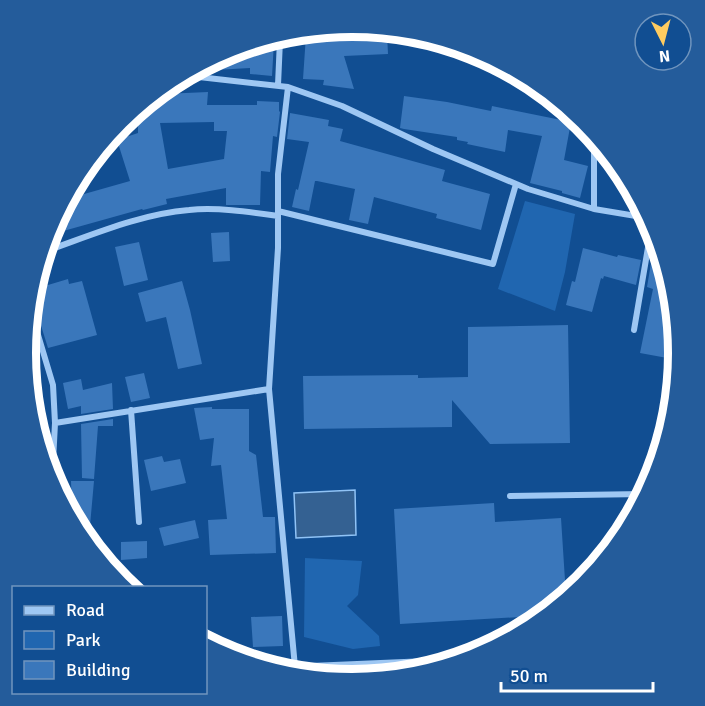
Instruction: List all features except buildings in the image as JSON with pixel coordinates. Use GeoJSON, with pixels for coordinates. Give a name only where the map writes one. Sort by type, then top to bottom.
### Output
{"type":"FeatureCollection","features":[{"type":"Feature","properties":{"kind":"street"},"geometry":{"type":"LineString","coordinates":[[278,85],[280,45]]}},
{"type":"Feature","properties":{"kind":"street"},"geometry":{"type":"LineString","coordinates":[[198,77],[288,87],[342,106],[433,149],[528,189],[594,209],[638,216]]}},
{"type":"Feature","properties":{"kind":"street"},"geometry":{"type":"LineString","coordinates":[[288,87],[278,174],[278,248],[269,389],[295,664]]}},
{"type":"Feature","properties":{"kind":"street"},"geometry":{"type":"LineString","coordinates":[[594,149],[594,209]]}},
{"type":"Feature","properties":{"kind":"street"},"geometry":{"type":"LineString","coordinates":[[54,248],[148,217],[190,209],[278,214],[493,264],[516,184]]}},
{"type":"Feature","properties":{"kind":"street"},"geometry":{"type":"LineString","coordinates":[[634,330],[649,242]]}},
{"type":"Feature","properties":{"kind":"street"},"geometry":{"type":"LineString","coordinates":[[37,332],[53,385],[55,423],[53,456]]}},
{"type":"Feature","properties":{"kind":"street"},"geometry":{"type":"LineString","coordinates":[[55,423],[269,389]]}},
{"type":"Feature","properties":{"kind":"street"},"geometry":{"type":"LineString","coordinates":[[131,410],[139,522]]}},
{"type":"Feature","properties":{"kind":"street"},"geometry":{"type":"LineString","coordinates":[[510,496],[635,494]]}},
{"type":"Feature","properties":{"kind":"street"},"geometry":{"type":"LineString","coordinates":[[308,666],[421,662]]}},
{"type":"Feature","properties":{"kind":"street"},"geometry":{"type":"LineString","coordinates":[[376,664],[376,669]]}},
{"type":"Feature","properties":{"kind":"green space"},"geometry":{"type":"Polygon","coordinates":[[[525,201],[575,214],[565,272],[555,311],[498,289],[525,201]]]}},
{"type":"Feature","properties":{"kind":"green space"},"geometry":{"type":"Polygon","coordinates":[[[305,558],[362,561],[358,595],[347,606],[379,636],[380,646],[353,649],[304,637],[305,558]]]}},
{"type":"Feature","properties":{"kind":"shaded area"},"geometry":{"type":"Polygon","coordinates":[[[355,490],[356,535],[296,538],[294,493],[355,490]]]}}]}
